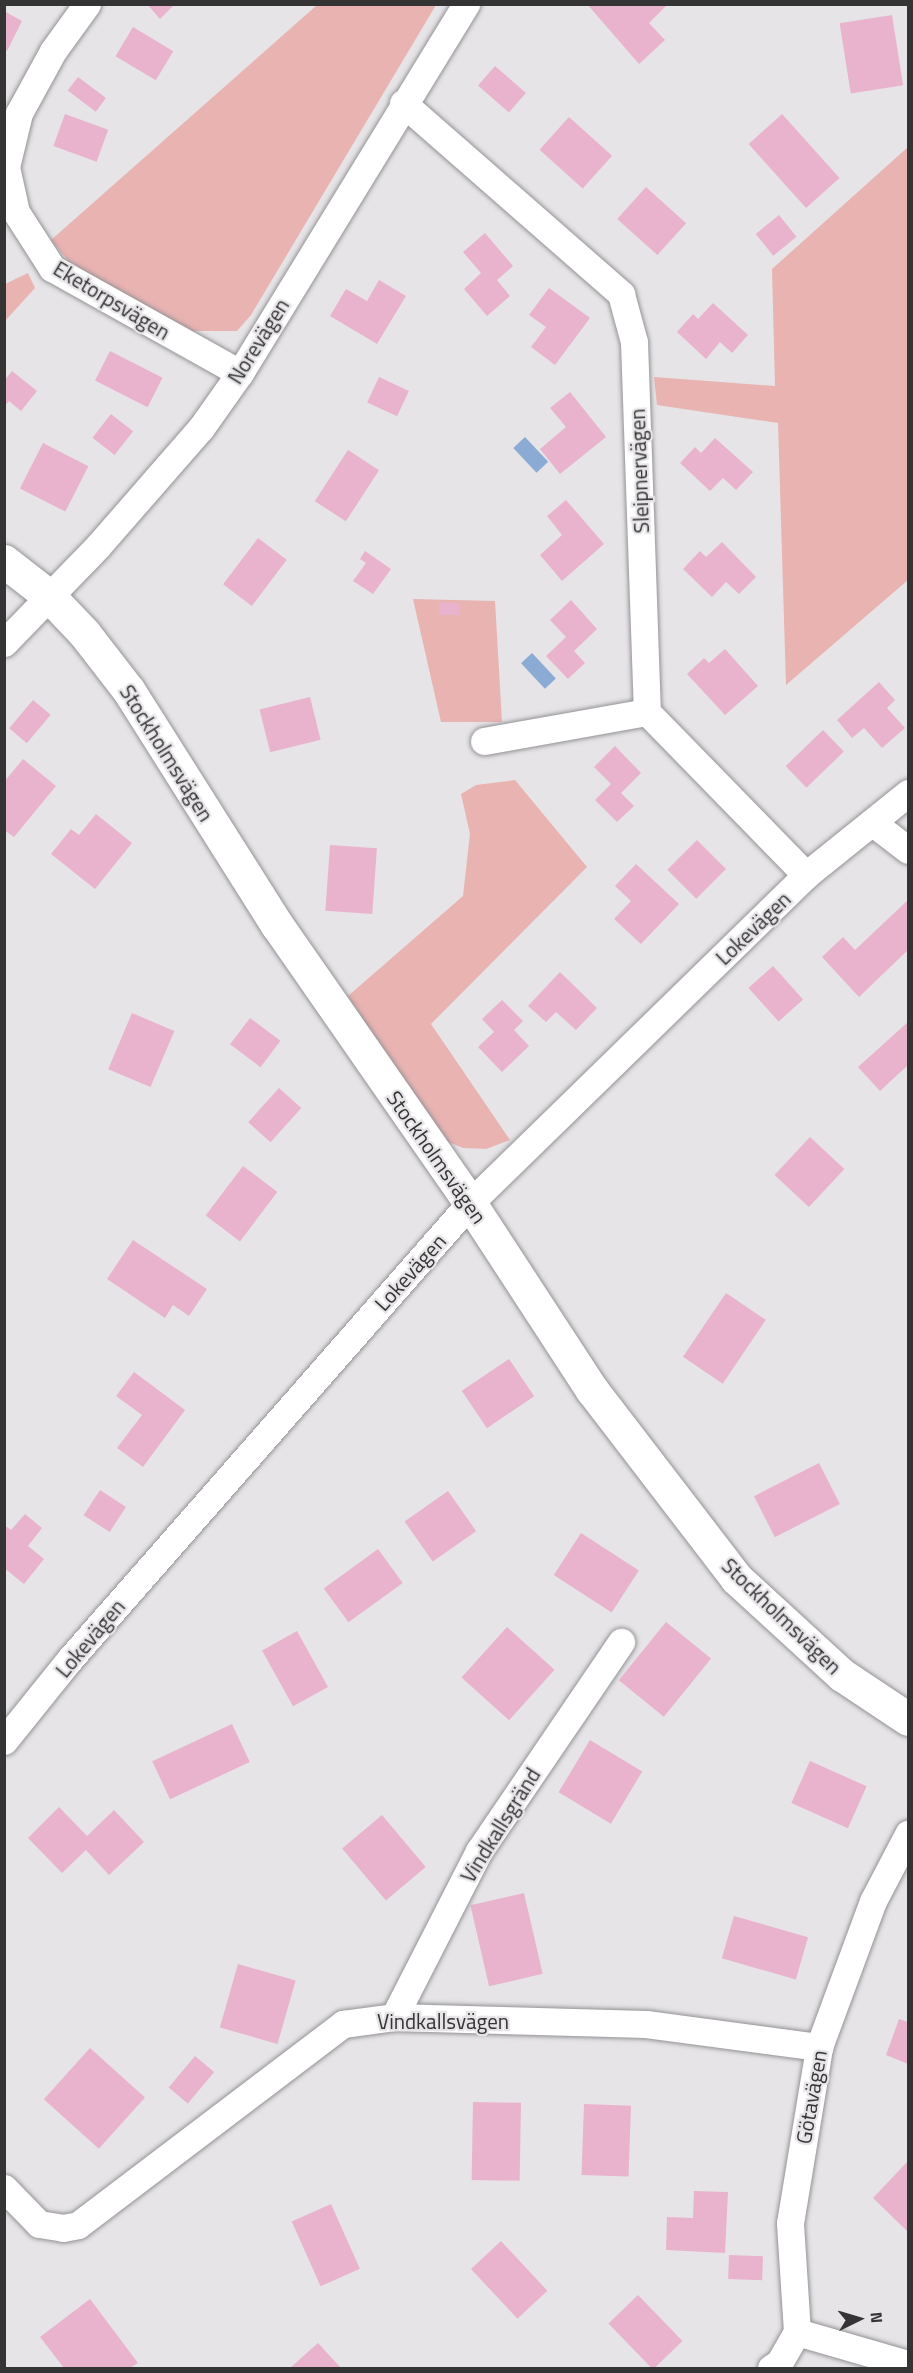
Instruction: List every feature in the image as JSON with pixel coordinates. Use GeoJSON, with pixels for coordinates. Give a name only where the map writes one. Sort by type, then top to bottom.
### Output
{"type":"FeatureCollection","features":[{"type":"Feature","properties":{"kind":"street","name":"Eketorpsvägen"},"geometry":{"type":"LineString","coordinates":[[87,4],[53,51],[19,113],[6,166],[16,212],[52,268],[240,373]]}},
{"type":"Feature","properties":{"kind":"street","name":"Norevägen"},"geometry":{"type":"LineString","coordinates":[[4,644],[98,546],[201,428],[240,373],[403,103],[466,4]]}},
{"type":"Feature","properties":{"kind":"street","name":"Sleipnervägen"},"geometry":{"type":"LineString","coordinates":[[403,103],[621,294],[634,342],[647,712]]}},
{"type":"Feature","properties":{"kind":"street","name":"Stockholmsvägen"},"geometry":{"type":"LineString","coordinates":[[4,561],[49,596],[86,634],[129,691],[277,925],[470,1203],[592,1390],[736,1578],[842,1675],[909,1719]]}},
{"type":"Feature","properties":{"kind":"street"},"geometry":{"type":"LineString","coordinates":[[484,741],[647,712],[806,875]]}},
{"type":"Feature","properties":{"kind":"street","name":"Lokevägen"},"geometry":{"type":"LineString","coordinates":[[4,1741],[70,1659],[470,1203],[806,875],[909,793]]}},
{"type":"Feature","properties":{"kind":"street"},"geometry":{"type":"LineString","coordinates":[[873,823],[909,850]]}},
{"type":"Feature","properties":{"kind":"street","name":"Vindkallsgränd"},"geometry":{"type":"LineString","coordinates":[[394,2017],[479,1851],[621,1642]]}},
{"type":"Feature","properties":{"kind":"street","name":"Götavägen"},"geometry":{"type":"LineString","coordinates":[[797,2332],[790,2223],[819,2047],[873,1901],[909,1834]]}},
{"type":"Feature","properties":{"kind":"street","name":"Vindkallsvägen"},"geometry":{"type":"LineString","coordinates":[[4,2188],[39,2224],[63,2228],[78,2225],[343,2024],[394,2017],[646,2024],[819,2047]]}},
{"type":"Feature","properties":{"kind":"street"},"geometry":{"type":"LineString","coordinates":[[777,2367],[797,2332],[909,2364]]}},
{"type":"Feature","properties":{"kind":"shaded area"},"geometry":{"type":"Polygon","coordinates":[[[317,5],[436,5],[251,315],[237,331],[190,331],[73,267],[51,240],[317,5]]]}},
{"type":"Feature","properties":{"kind":"shaded area"},"geometry":{"type":"Polygon","coordinates":[[[908,147],[908,580],[786,685],[778,423],[657,405],[654,377],[775,386],[772,269],[908,147]]]}},
{"type":"Feature","properties":{"kind":"shaded area"},"geometry":{"type":"Polygon","coordinates":[[[28,273],[35,288],[5,321],[5,284],[28,273]]]}},
{"type":"Feature","properties":{"kind":"shaded area"},"geometry":{"type":"Polygon","coordinates":[[[413,599],[495,601],[502,722],[441,722],[413,599]]]}},
{"type":"Feature","properties":{"kind":"shaded area"},"geometry":{"type":"Polygon","coordinates":[[[515,780],[587,867],[431,1024],[510,1140],[486,1149],[463,1148],[441,1139],[348,996],[463,896],[470,834],[461,794],[476,785],[515,780]]]}},
{"type":"Feature","properties":{"kind":"water"},"geometry":{"type":"Polygon","coordinates":[[[525,437],[548,462],[536,473],[513,448],[525,437]]]}},
{"type":"Feature","properties":{"kind":"water"},"geometry":{"type":"Polygon","coordinates":[[[532,653],[556,679],[545,689],[521,663],[532,653]]]}},
{"type":"Feature","properties":{"kind":"building"},"geometry":{"type":"Polygon","coordinates":[[[147,4],[175,4],[160,19],[147,4]]]}},
{"type":"Feature","properties":{"kind":"building"},"geometry":{"type":"Polygon","coordinates":[[[587,4],[668,4],[649,23],[665,40],[639,64],[587,4]]]}},
{"type":"Feature","properties":{"kind":"building"},"geometry":{"type":"Polygon","coordinates":[[[4,11],[22,21],[7,51],[4,49],[4,11]]]}},
{"type":"Feature","properties":{"kind":"building"},"geometry":{"type":"Polygon","coordinates":[[[892,15],[903,85],[851,93],[840,23],[892,15]]]}},
{"type":"Feature","properties":{"kind":"building"},"geometry":{"type":"Polygon","coordinates":[[[133,27],[173,51],[156,80],[115,56],[133,27]]]}},
{"type":"Feature","properties":{"kind":"building"},"geometry":{"type":"Polygon","coordinates":[[[495,66],[526,93],[509,113],[478,86],[495,66]]]}},
{"type":"Feature","properties":{"kind":"building"},"geometry":{"type":"Polygon","coordinates":[[[78,77],[106,98],[96,112],[68,91],[78,77]]]}},
{"type":"Feature","properties":{"kind":"building"},"geometry":{"type":"Polygon","coordinates":[[[65,114],[108,130],[97,162],[53,146],[65,114]]]}},
{"type":"Feature","properties":{"kind":"building"},"geometry":{"type":"Polygon","coordinates":[[[782,114],[840,178],[806,208],[749,144],[782,114]]]}},
{"type":"Feature","properties":{"kind":"building"},"geometry":{"type":"Polygon","coordinates":[[[569,117],[612,156],[583,189],[540,150],[569,117]]]}},
{"type":"Feature","properties":{"kind":"building"},"geometry":{"type":"Polygon","coordinates":[[[646,187],[686,223],[657,255],[617,219],[646,187]]]}},
{"type":"Feature","properties":{"kind":"building"},"geometry":{"type":"Polygon","coordinates":[[[779,215],[797,237],[773,256],[756,234],[779,215]]]}},
{"type":"Feature","properties":{"kind":"building"},"geometry":{"type":"Polygon","coordinates":[[[485,233],[513,266],[497,280],[510,296],[487,316],[464,289],[481,273],[463,252],[485,233]]]}},
{"type":"Feature","properties":{"kind":"building"},"geometry":{"type":"Polygon","coordinates":[[[379,280],[406,296],[377,344],[330,316],[346,289],[367,301],[379,280]]]}},
{"type":"Feature","properties":{"kind":"building"},"geometry":{"type":"Polygon","coordinates":[[[549,288],[590,318],[555,365],[531,347],[546,327],[529,315],[549,288]]]}},
{"type":"Feature","properties":{"kind":"building"},"geometry":{"type":"Polygon","coordinates":[[[713,303],[748,335],[732,353],[720,342],[706,359],[677,332],[693,314],[698,319],[713,303]]]}},
{"type":"Feature","properties":{"kind":"building"},"geometry":{"type":"Polygon","coordinates":[[[110,351],[163,378],[148,407],[95,380],[110,351]]]}},
{"type":"Feature","properties":{"kind":"building"},"geometry":{"type":"Polygon","coordinates":[[[12,371],[37,391],[21,411],[9,401],[4,406],[4,381],[12,371]]]}},
{"type":"Feature","properties":{"kind":"building"},"geometry":{"type":"Polygon","coordinates":[[[379,377],[409,391],[397,416],[367,402],[379,377]]]}},
{"type":"Feature","properties":{"kind":"building"},"geometry":{"type":"Polygon","coordinates":[[[570,392],[606,437],[560,474],[540,449],[566,427],[550,408],[570,392]]]}},
{"type":"Feature","properties":{"kind":"building"},"geometry":{"type":"Polygon","coordinates":[[[111,414],[133,431],[115,455],[93,438],[111,414]]]}},
{"type":"Feature","properties":{"kind":"building"},"geometry":{"type":"Polygon","coordinates":[[[715,438],[753,472],[736,490],[723,478],[710,491],[680,463],[695,447],[701,453],[715,438]]]}},
{"type":"Feature","properties":{"kind":"building"},"geometry":{"type":"Polygon","coordinates":[[[43,443],[88,466],[65,512],[20,488],[43,443]]]}},
{"type":"Feature","properties":{"kind":"building"},"geometry":{"type":"Polygon","coordinates":[[[348,450],[379,470],[346,521],[315,501],[348,450]]]}},
{"type":"Feature","properties":{"kind":"building"},"geometry":{"type":"Polygon","coordinates":[[[566,500],[604,544],[562,581],[540,555],[562,535],[547,516],[566,500]]]}},
{"type":"Feature","properties":{"kind":"building"},"geometry":{"type":"Polygon","coordinates":[[[258,538],[287,560],[252,606],[223,584],[258,538]]]}},
{"type":"Feature","properties":{"kind":"building"},"geometry":{"type":"Polygon","coordinates":[[[722,542],[756,577],[739,594],[726,582],[712,597],[683,569],[700,551],[706,557],[722,542]]]}},
{"type":"Feature","properties":{"kind":"building"},"geometry":{"type":"Polygon","coordinates":[[[365,551],[391,569],[373,594],[353,581],[366,563],[360,559],[365,551]]]}},
{"type":"Feature","properties":{"kind":"building"},"geometry":{"type":"Polygon","coordinates":[[[571,600],[597,629],[574,651],[585,663],[568,679],[546,656],[566,637],[550,620],[571,600]]]}},
{"type":"Feature","properties":{"kind":"building"},"geometry":{"type":"Polygon","coordinates":[[[439,603],[460,603],[460,615],[439,615],[439,603]]]}},
{"type":"Feature","properties":{"kind":"building"},"geometry":{"type":"Polygon","coordinates":[[[725,649],[758,686],[725,715],[687,674],[704,658],[709,663],[725,649]]]}},
{"type":"Feature","properties":{"kind":"building"},"geometry":{"type":"Polygon","coordinates":[[[879,682],[895,700],[887,708],[905,728],[882,748],[864,728],[852,738],[837,720],[879,682]]]}},
{"type":"Feature","properties":{"kind":"building"},"geometry":{"type":"Polygon","coordinates":[[[310,697],[321,740],[270,752],[260,710],[310,697]]]}},
{"type":"Feature","properties":{"kind":"building"},"geometry":{"type":"Polygon","coordinates":[[[33,700],[51,715],[27,743],[9,728],[33,700]]]}},
{"type":"Feature","properties":{"kind":"building"},"geometry":{"type":"Polygon","coordinates":[[[823,730],[844,752],[806,788],[786,766],[823,730]]]}},
{"type":"Feature","properties":{"kind":"building"},"geometry":{"type":"Polygon","coordinates":[[[615,746],[641,773],[621,793],[634,806],[617,822],[595,800],[611,784],[594,767],[615,746]]]}},
{"type":"Feature","properties":{"kind":"building"},"geometry":{"type":"Polygon","coordinates":[[[23,759],[56,786],[14,837],[4,830],[4,782],[23,759]]]}},
{"type":"Feature","properties":{"kind":"building"},"geometry":{"type":"Polygon","coordinates":[[[96,814],[132,843],[95,889],[51,854],[71,829],[79,835],[96,814]]]}},
{"type":"Feature","properties":{"kind":"building"},"geometry":{"type":"Polygon","coordinates":[[[697,840],[726,869],[696,899],[667,870],[697,840]]]}},
{"type":"Feature","properties":{"kind":"building"},"geometry":{"type":"Polygon","coordinates":[[[330,845],[377,848],[372,914],[325,911],[330,845]]]}},
{"type":"Feature","properties":{"kind":"building"},"geometry":{"type":"Polygon","coordinates":[[[636,864],[679,904],[641,944],[614,919],[631,901],[615,886],[636,864]]]}},
{"type":"Feature","properties":{"kind":"building"},"geometry":{"type":"Polygon","coordinates":[[[908,900],[908,950],[859,997],[822,957],[843,937],[855,950],[908,900]]]}},
{"type":"Feature","properties":{"kind":"building"},"geometry":{"type":"Polygon","coordinates":[[[773,966],[803,999],[779,1022],[748,988],[773,966]]]}},
{"type":"Feature","properties":{"kind":"building"},"geometry":{"type":"Polygon","coordinates":[[[560,972],[597,1008],[576,1030],[556,1012],[546,1022],[528,1006],[560,972]]]}},
{"type":"Feature","properties":{"kind":"building"},"geometry":{"type":"Polygon","coordinates":[[[502,1000],[523,1021],[514,1030],[529,1046],[502,1072],[478,1047],[494,1032],[482,1019],[502,1000]]]}},
{"type":"Feature","properties":{"kind":"building"},"geometry":{"type":"Polygon","coordinates":[[[132,1013],[174,1031],[151,1087],[108,1069],[132,1013]]]}},
{"type":"Feature","properties":{"kind":"building"},"geometry":{"type":"Polygon","coordinates":[[[250,1018],[280,1041],[260,1067],[230,1044],[250,1018]]]}},
{"type":"Feature","properties":{"kind":"building"},"geometry":{"type":"Polygon","coordinates":[[[908,1022],[908,1065],[880,1091],[858,1067],[908,1022]]]}},
{"type":"Feature","properties":{"kind":"building"},"geometry":{"type":"Polygon","coordinates":[[[279,1088],[301,1108],[271,1142],[248,1122],[279,1088]]]}},
{"type":"Feature","properties":{"kind":"building"},"geometry":{"type":"Polygon","coordinates":[[[810,1137],[844,1169],[809,1207],[775,1175],[810,1137]]]}},
{"type":"Feature","properties":{"kind":"building"},"geometry":{"type":"Polygon","coordinates":[[[243,1166],[277,1192],[240,1241],[206,1216],[243,1166]]]}},
{"type":"Feature","properties":{"kind":"building"},"geometry":{"type":"Polygon","coordinates":[[[133,1240],[207,1289],[189,1316],[173,1305],[165,1318],[107,1279],[133,1240]]]}},
{"type":"Feature","properties":{"kind":"building"},"geometry":{"type":"Polygon","coordinates":[[[726,1293],[766,1320],[723,1384],[683,1357],[726,1293]]]}},
{"type":"Feature","properties":{"kind":"building"},"geometry":{"type":"Polygon","coordinates":[[[509,1359],[534,1396],[487,1428],[462,1391],[509,1359]]]}},
{"type":"Feature","properties":{"kind":"building"},"geometry":{"type":"Polygon","coordinates":[[[134,1372],[185,1410],[143,1467],[117,1448],[142,1415],[116,1396],[134,1372]]]}},
{"type":"Feature","properties":{"kind":"building"},"geometry":{"type":"Polygon","coordinates":[[[819,1463],[840,1504],[775,1537],[754,1496],[819,1463]]]}},
{"type":"Feature","properties":{"kind":"building"},"geometry":{"type":"Polygon","coordinates":[[[100,1490],[126,1507],[110,1532],[84,1515],[100,1490]]]}},
{"type":"Feature","properties":{"kind":"building"},"geometry":{"type":"Polygon","coordinates":[[[448,1491],[476,1531],[433,1562],[405,1521],[448,1491]]]}},
{"type":"Feature","properties":{"kind":"building"},"geometry":{"type":"Polygon","coordinates":[[[25,1514],[42,1528],[28,1546],[44,1559],[24,1584],[4,1568],[4,1525],[11,1530],[25,1514]]]}},
{"type":"Feature","properties":{"kind":"building"},"geometry":{"type":"Polygon","coordinates":[[[581,1533],[639,1571],[612,1613],[554,1575],[581,1533]]]}},
{"type":"Feature","properties":{"kind":"building"},"geometry":{"type":"Polygon","coordinates":[[[378,1549],[403,1583],[348,1622],[324,1588],[378,1549]]]}},
{"type":"Feature","properties":{"kind":"building"},"geometry":{"type":"Polygon","coordinates":[[[666,1622],[711,1659],[664,1717],[619,1680],[666,1622]]]}},
{"type":"Feature","properties":{"kind":"building"},"geometry":{"type":"Polygon","coordinates":[[[507,1627],[555,1670],[509,1720],[461,1678],[507,1627]]]}},
{"type":"Feature","properties":{"kind":"building"},"geometry":{"type":"Polygon","coordinates":[[[297,1631],[328,1687],[293,1706],[262,1650],[297,1631]]]}},
{"type":"Feature","properties":{"kind":"building"},"geometry":{"type":"Polygon","coordinates":[[[232,1724],[250,1762],[170,1799],[152,1761],[232,1724]]]}},
{"type":"Feature","properties":{"kind":"building"},"geometry":{"type":"Polygon","coordinates":[[[590,1740],[642,1771],[611,1824],[559,1792],[590,1740]]]}},
{"type":"Feature","properties":{"kind":"building"},"geometry":{"type":"Polygon","coordinates":[[[810,1761],[867,1786],[848,1828],[791,1803],[810,1761]]]}},
{"type":"Feature","properties":{"kind":"building"},"geometry":{"type":"Polygon","coordinates":[[[59,1807],[87,1836],[114,1810],[144,1842],[109,1875],[86,1850],[62,1873],[28,1838],[59,1807]]]}},
{"type":"Feature","properties":{"kind":"building"},"geometry":{"type":"Polygon","coordinates":[[[382,1815],[426,1867],[386,1901],[342,1848],[382,1815]]]}},
{"type":"Feature","properties":{"kind":"building"},"geometry":{"type":"Polygon","coordinates":[[[524,1893],[543,1974],[489,1986],[470,1905],[524,1893]]]}},
{"type":"Feature","properties":{"kind":"building"},"geometry":{"type":"Polygon","coordinates":[[[734,1916],[808,1937],[796,1980],[722,1958],[734,1916]]]}},
{"type":"Feature","properties":{"kind":"building"},"geometry":{"type":"Polygon","coordinates":[[[238,1964],[296,1981],[277,2044],[220,2027],[238,1964]]]}},
{"type":"Feature","properties":{"kind":"building"},"geometry":{"type":"Polygon","coordinates":[[[899,2019],[908,2022],[908,2064],[886,2055],[899,2019]]]}},
{"type":"Feature","properties":{"kind":"building"},"geometry":{"type":"Polygon","coordinates":[[[90,2048],[145,2098],[99,2149],[44,2099],[90,2048]]]}},
{"type":"Feature","properties":{"kind":"building"},"geometry":{"type":"Polygon","coordinates":[[[195,2056],[214,2072],[188,2103],[169,2087],[195,2056]]]}},
{"type":"Feature","properties":{"kind":"building"},"geometry":{"type":"Polygon","coordinates":[[[473,2102],[521,2103],[520,2181],[472,2180],[473,2102]]]}},
{"type":"Feature","properties":{"kind":"building"},"geometry":{"type":"Polygon","coordinates":[[[584,2104],[631,2106],[628,2177],[582,2175],[584,2104]]]}},
{"type":"Feature","properties":{"kind":"building"},"geometry":{"type":"Polygon","coordinates":[[[908,2161],[908,2232],[873,2198],[908,2161]]]}},
{"type":"Feature","properties":{"kind":"building"},"geometry":{"type":"Polygon","coordinates":[[[694,2191],[728,2192],[725,2253],[666,2250],[667,2217],[693,2218],[694,2191]]]}},
{"type":"Feature","properties":{"kind":"building"},"geometry":{"type":"Polygon","coordinates":[[[331,2204],[360,2269],[321,2286],[292,2221],[331,2204]]]}},
{"type":"Feature","properties":{"kind":"building"},"geometry":{"type":"Polygon","coordinates":[[[501,2241],[547,2291],[517,2319],[471,2269],[501,2241]]]}},
{"type":"Feature","properties":{"kind":"building"},"geometry":{"type":"Polygon","coordinates":[[[729,2255],[763,2256],[762,2280],[728,2279],[729,2255]]]}},
{"type":"Feature","properties":{"kind":"building"},"geometry":{"type":"Polygon","coordinates":[[[638,2295],[682,2341],[655,2368],[651,2368],[609,2323],[638,2295]]]}},
{"type":"Feature","properties":{"kind":"building"},"geometry":{"type":"Polygon","coordinates":[[[90,2299],[138,2363],[130,2368],[64,2368],[40,2337],[90,2299]]]}},
{"type":"Feature","properties":{"kind":"building"},"geometry":{"type":"Polygon","coordinates":[[[318,2343],[341,2368],[290,2368],[318,2343]]]}}]}
